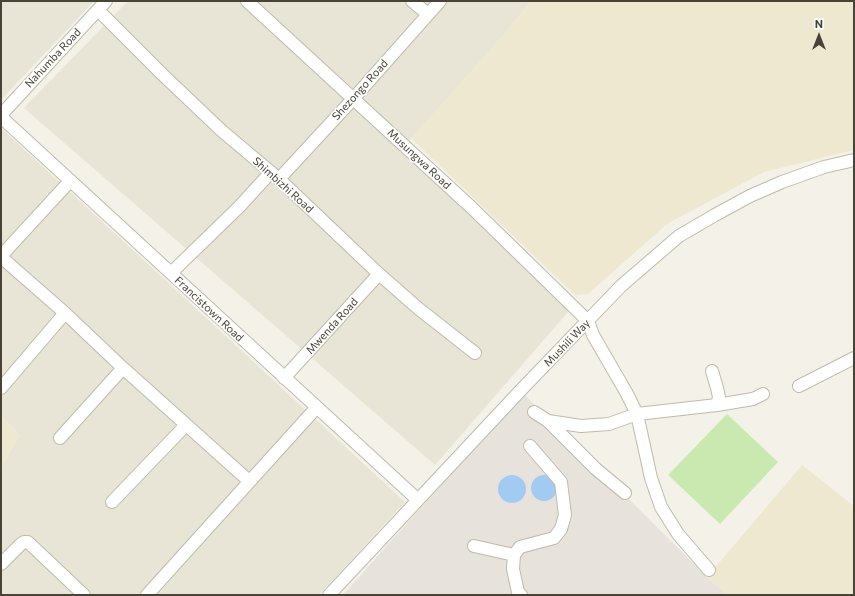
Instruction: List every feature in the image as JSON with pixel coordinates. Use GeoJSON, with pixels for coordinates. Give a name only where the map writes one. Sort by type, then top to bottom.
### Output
{"type":"FeatureCollection","features":[{"type":"Feature","properties":{"kind":"street","name":"Musungwa Road"},"geometry":{"type":"LineString","coordinates":[[247,1],[472,208],[588,321]]}},
{"type":"Feature","properties":{"kind":"street"},"geometry":{"type":"LineString","coordinates":[[412,1],[428,14]]}},
{"type":"Feature","properties":{"kind":"street","name":"Shezongo Road"},"geometry":{"type":"LineString","coordinates":[[171,273],[240,206],[275,176],[353,99],[440,1]]}},
{"type":"Feature","properties":{"kind":"street","name":"Nahumba Road"},"geometry":{"type":"LineString","coordinates":[[1,116],[102,6]]}},
{"type":"Feature","properties":{"kind":"street","name":"Shimbizhi Road"},"geometry":{"type":"LineString","coordinates":[[102,6],[163,75],[216,126],[275,176],[419,309],[475,353]]}},
{"type":"Feature","properties":{"kind":"street","name":"Francistown Road"},"geometry":{"type":"LineString","coordinates":[[1,116],[418,500]]}},
{"type":"Feature","properties":{"kind":"street","name":"Mushili Way"},"geometry":{"type":"LineString","coordinates":[[328,595],[621,286],[679,236],[750,196],[782,182],[824,167],[854,160]]}},
{"type":"Feature","properties":{"kind":"street"},"geometry":{"type":"LineString","coordinates":[[70,181],[2,252],[123,368],[249,481]]}},
{"type":"Feature","properties":{"kind":"street","name":"Mwenda Road"},"geometry":{"type":"LineString","coordinates":[[284,378],[380,274]]}},
{"type":"Feature","properties":{"kind":"street"},"geometry":{"type":"LineString","coordinates":[[1,388],[65,313]]}},
{"type":"Feature","properties":{"kind":"street"},"geometry":{"type":"LineString","coordinates":[[588,321],[593,335],[637,414],[651,478],[661,507],[678,534],[709,570]]}},
{"type":"Feature","properties":{"kind":"street"},"geometry":{"type":"LineString","coordinates":[[799,386],[854,358]]}},
{"type":"Feature","properties":{"kind":"street"},"geometry":{"type":"LineString","coordinates":[[60,438],[123,368]]}},
{"type":"Feature","properties":{"kind":"street"},"geometry":{"type":"LineString","coordinates":[[712,371],[719,397],[717,405]]}},
{"type":"Feature","properties":{"kind":"street"},"geometry":{"type":"LineString","coordinates":[[548,421],[588,426],[609,424],[637,414],[717,405],[753,399],[763,394]]}},
{"type":"Feature","properties":{"kind":"street"},"geometry":{"type":"LineString","coordinates":[[147,595],[317,407]]}},
{"type":"Feature","properties":{"kind":"street"},"geometry":{"type":"LineString","coordinates":[[534,412],[548,421],[596,469],[625,493]]}},
{"type":"Feature","properties":{"kind":"street"},"geometry":{"type":"LineString","coordinates":[[112,502],[186,426]]}},
{"type":"Feature","properties":{"kind":"street"},"geometry":{"type":"LineString","coordinates":[[521,595],[518,592],[512,569],[514,555],[520,547],[554,538],[561,529],[565,516],[561,482],[530,446]]}},
{"type":"Feature","properties":{"kind":"street"},"geometry":{"type":"LineString","coordinates":[[1,564],[21,544],[28,542],[84,595]]}},
{"type":"Feature","properties":{"kind":"street"},"geometry":{"type":"LineString","coordinates":[[474,546],[514,555]]}},
{"type":"Feature","properties":{"kind":"shaded area"},"geometry":{"type":"Polygon","coordinates":[[[1,1],[94,1],[1,100],[1,1]]]}},
{"type":"Feature","properties":{"kind":"shaded area"},"geometry":{"type":"Polygon","coordinates":[[[128,1],[532,1],[402,149],[569,311],[435,465],[24,108],[128,1]]]}},
{"type":"Feature","properties":{"kind":"shaded area"},"geometry":{"type":"Polygon","coordinates":[[[532,1],[854,1],[854,150],[764,172],[667,224],[588,294],[575,295],[411,138],[532,1]]]}},
{"type":"Feature","properties":{"kind":"shaded area"},"geometry":{"type":"Polygon","coordinates":[[[1,128],[405,502],[319,595],[1,595],[1,467],[20,435],[1,416],[1,128]]]}},
{"type":"Feature","properties":{"kind":"shaded area"},"geometry":{"type":"Polygon","coordinates":[[[523,393],[707,577],[725,593],[724,595],[343,595],[523,393]]]}},
{"type":"Feature","properties":{"kind":"shaded area"},"geometry":{"type":"Polygon","coordinates":[[[1,416],[20,435],[1,467],[1,416]]]}},
{"type":"Feature","properties":{"kind":"shaded area"},"geometry":{"type":"Polygon","coordinates":[[[802,465],[854,506],[854,595],[724,595],[725,593],[707,577],[802,465]]]}},
{"type":"Feature","properties":{"kind":"green space"},"geometry":{"type":"Polygon","coordinates":[[[727,414],[778,462],[720,524],[668,475],[727,414]]]}},
{"type":"Feature","properties":{"kind":"water"},"geometry":{"type":"Polygon","coordinates":[[[512,475],[522,479],[526,489],[522,499],[512,503],[502,499],[498,489],[502,479],[512,475]]]}},
{"type":"Feature","properties":{"kind":"water"},"geometry":{"type":"Polygon","coordinates":[[[544,475],[553,479],[557,488],[553,497],[544,501],[535,497],[531,488],[535,479],[544,475]]]}}]}
